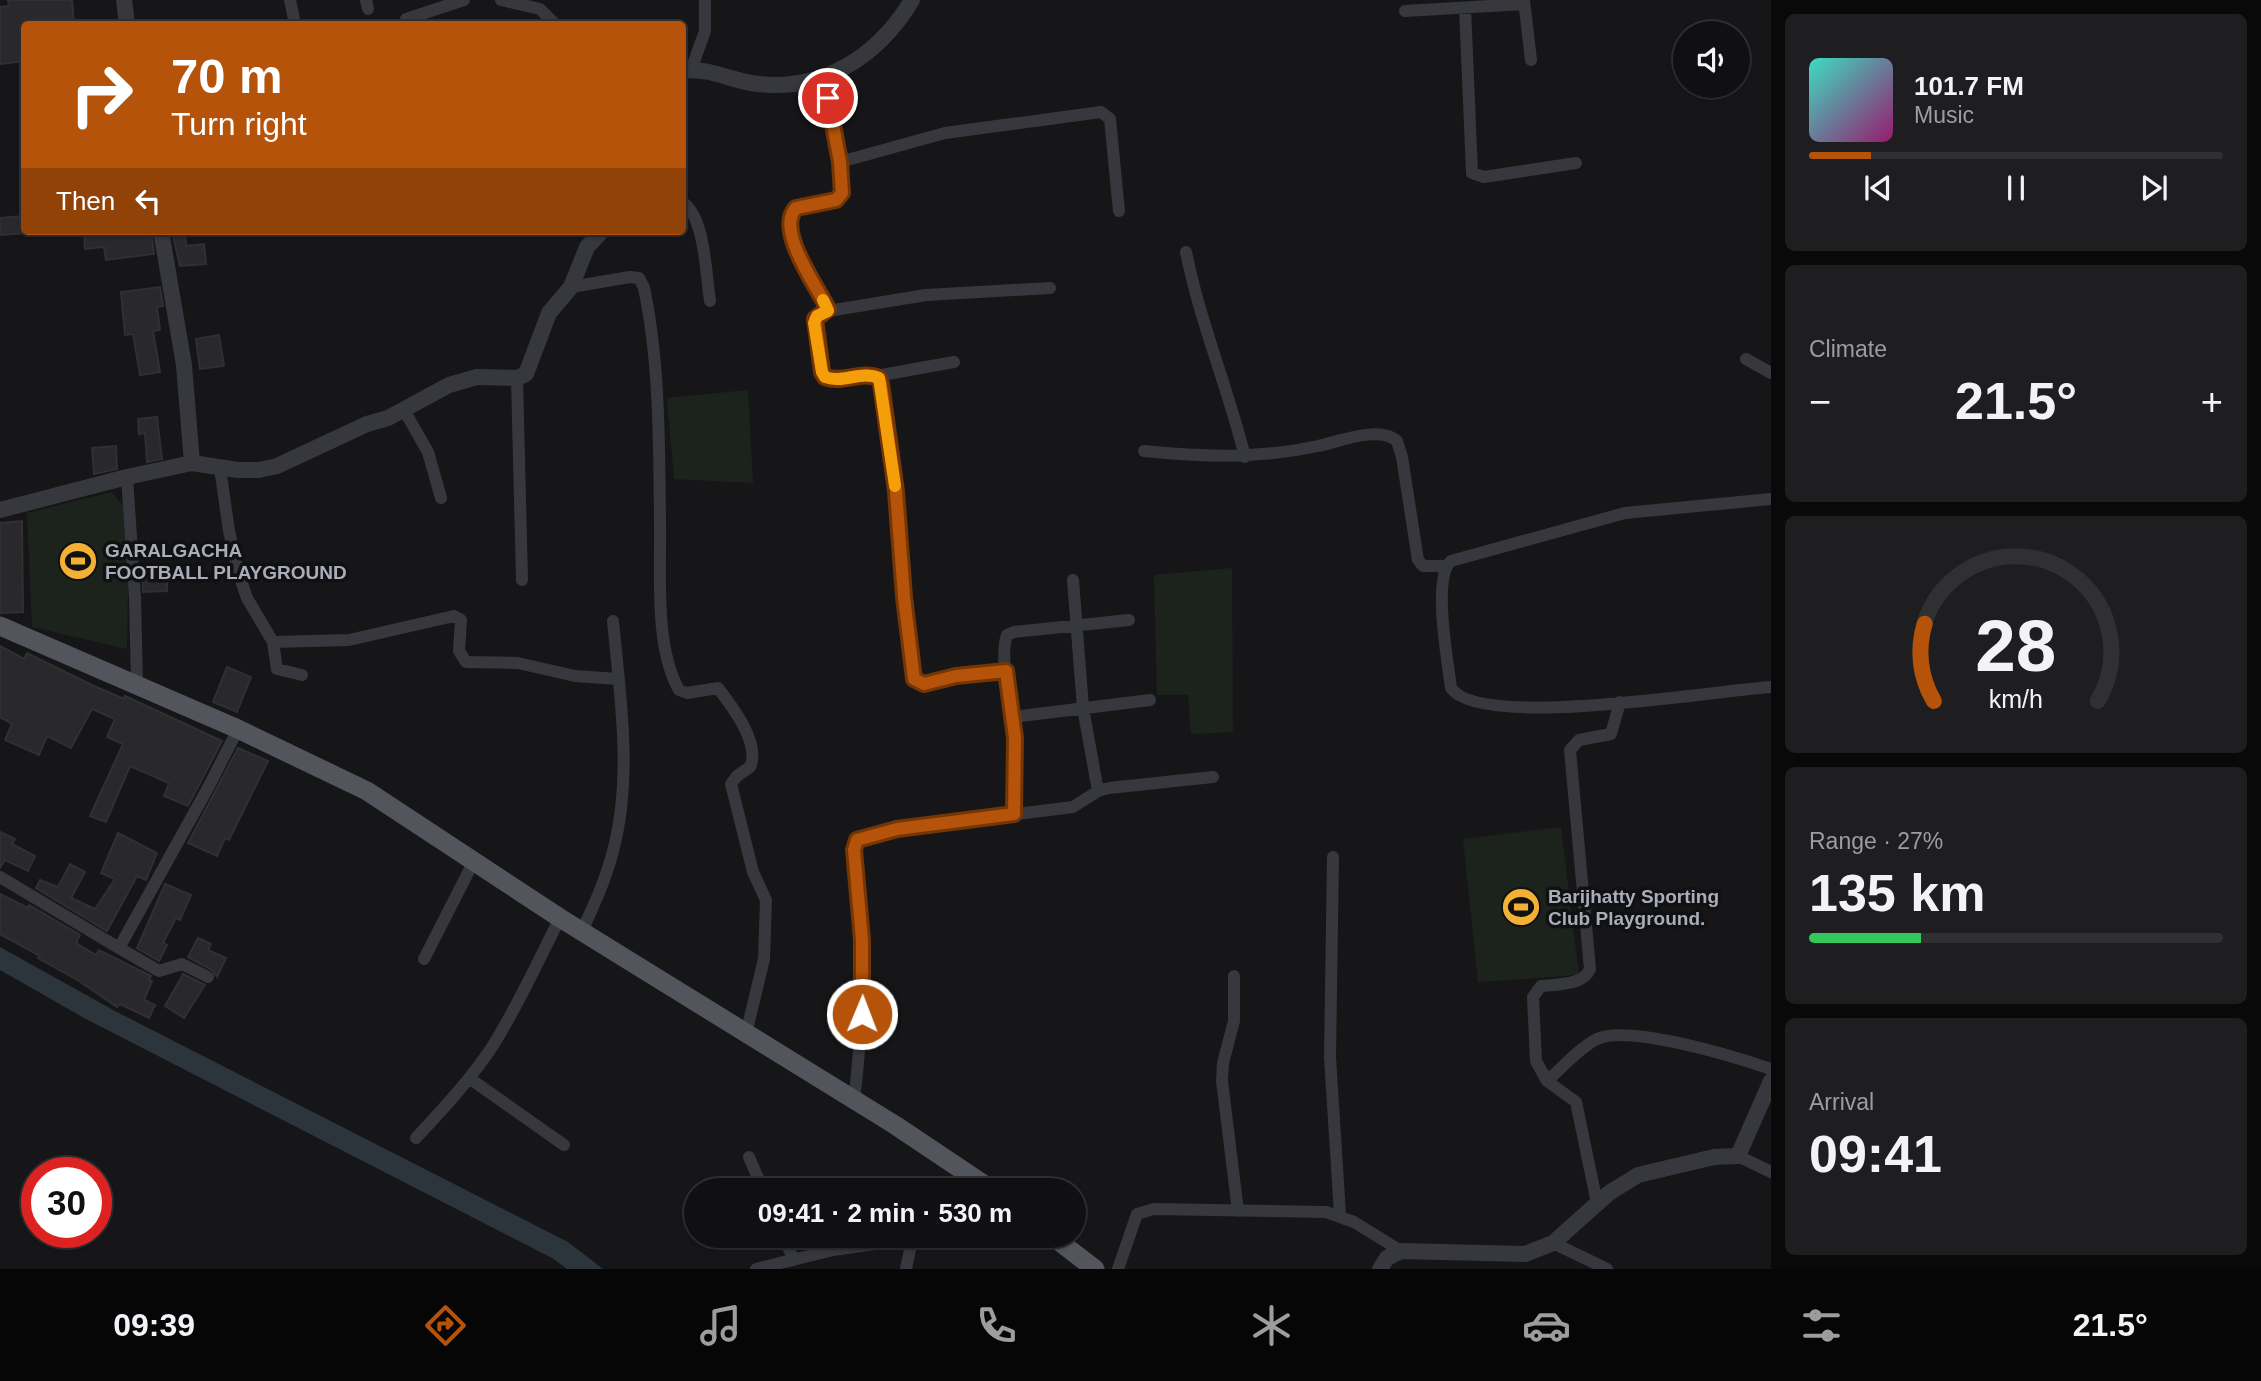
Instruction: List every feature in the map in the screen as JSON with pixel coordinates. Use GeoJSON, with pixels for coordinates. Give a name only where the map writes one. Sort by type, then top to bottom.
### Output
{"type":"FeatureCollection","features":[{"type":"Feature","properties":{"kind":"main road"},"geometry":{"type":"LineString","coordinates":[[0,626],[238,729],[367,791],[560,918],[854,1100],[974,1178]]}},
{"type":"Feature","properties":{"kind":"main road"},"geometry":{"type":"LineString","coordinates":[[1068,1248],[1095,1269]]}},
{"type":"Feature","properties":{"kind":"street"},"geometry":{"type":"LineString","coordinates":[[124,0],[127,21]]}},
{"type":"Feature","properties":{"kind":"street"},"geometry":{"type":"LineString","coordinates":[[290,0],[294,21]]}},
{"type":"Feature","properties":{"kind":"street"},"geometry":{"type":"LineString","coordinates":[[406,19],[464,0]]}},
{"type":"Feature","properties":{"kind":"street"},"geometry":{"type":"LineString","coordinates":[[500,0],[540,9],[552,21]]}},
{"type":"Feature","properties":{"kind":"street"},"geometry":{"type":"LineString","coordinates":[[705,0],[705,31],[687,70],[775,86],[823,76],[848,66],[879,44],[897,24],[912,0]]}},
{"type":"Feature","properties":{"kind":"street"},"geometry":{"type":"LineString","coordinates":[[1405,11],[1524,2],[1531,60]]}},
{"type":"Feature","properties":{"kind":"street"},"geometry":{"type":"LineString","coordinates":[[1465,8],[1472,173],[1485,177],[1576,163]]}},
{"type":"Feature","properties":{"kind":"street"},"geometry":{"type":"LineString","coordinates":[[823,76],[840,162],[841,196],[836,200],[801,206],[794,210],[792,218],[797,254],[828,311]]}},
{"type":"Feature","properties":{"kind":"street"},"geometry":{"type":"LineString","coordinates":[[840,162],[945,133],[1101,112],[1109,115],[1110,119],[1119,211]]}},
{"type":"Feature","properties":{"kind":"street"},"geometry":{"type":"LineString","coordinates":[[686,204],[698,223],[710,301]]}},
{"type":"Feature","properties":{"kind":"street"},"geometry":{"type":"LineString","coordinates":[[161,235],[184,365],[192,463]]}},
{"type":"Feature","properties":{"kind":"street"},"geometry":{"type":"LineString","coordinates":[[0,510],[192,463],[259,470],[277,466],[404,410],[464,380],[477,377],[517,378],[526,374],[549,313],[571,287],[587,247],[598,235]]}},
{"type":"Feature","properties":{"kind":"street"},"geometry":{"type":"LineString","coordinates":[[1186,252],[1193,288],[1230,395],[1245,457]]}},
{"type":"Feature","properties":{"kind":"street"},"geometry":{"type":"LineString","coordinates":[[571,287],[630,276],[639,278],[644,288],[654,367],[660,615],[665,642],[678,690],[687,693],[718,688],[745,727],[753,754],[750,767],[731,784],[753,872],[766,900],[764,959],[746,1034]]}},
{"type":"Feature","properties":{"kind":"street"},"geometry":{"type":"LineString","coordinates":[[954,362],[876,376],[864,374],[833,380],[825,377],[815,319],[828,311],[926,295],[1050,288]]}},
{"type":"Feature","properties":{"kind":"street"},"geometry":{"type":"LineString","coordinates":[[1746,359],[1771,373]]}},
{"type":"Feature","properties":{"kind":"street"},"geometry":{"type":"LineString","coordinates":[[876,376],[883,391],[896,491],[904,597],[914,679],[924,684],[956,676],[1006,671]]}},
{"type":"Feature","properties":{"kind":"street"},"geometry":{"type":"LineString","coordinates":[[517,378],[522,580]]}},
{"type":"Feature","properties":{"kind":"street"},"geometry":{"type":"LineString","coordinates":[[404,410],[428,452],[441,498]]}},
{"type":"Feature","properties":{"kind":"street"},"geometry":{"type":"LineString","coordinates":[[1144,451],[1223,458],[1245,457],[1294,451],[1368,436],[1392,437],[1402,457],[1418,560],[1423,566],[1446,566],[1463,556],[1616,515],[1771,499]]}},
{"type":"Feature","properties":{"kind":"street"},"geometry":{"type":"LineString","coordinates":[[220,468],[229,531],[240,579],[254,612],[273,642],[277,668],[302,675]]}},
{"type":"Feature","properties":{"kind":"street"},"geometry":{"type":"LineString","coordinates":[[127,477],[135,598],[137,684]]}},
{"type":"Feature","properties":{"kind":"street"},"geometry":{"type":"LineString","coordinates":[[1446,566],[1441,592],[1451,688],[1456,696],[1507,708],[1666,699],[1771,687]]}},
{"type":"Feature","properties":{"kind":"street"},"geometry":{"type":"LineString","coordinates":[[1073,580],[1083,708],[1098,791]]}},
{"type":"Feature","properties":{"kind":"street"},"geometry":{"type":"LineString","coordinates":[[273,642],[349,640],[454,617],[461,620],[459,652],[466,662],[518,663],[575,677],[618,679]]}},
{"type":"Feature","properties":{"kind":"street"},"geometry":{"type":"LineString","coordinates":[[1014,814],[1016,762],[1005,643],[1010,633],[1129,620]]}},
{"type":"Feature","properties":{"kind":"street"},"geometry":{"type":"LineString","coordinates":[[582,931],[596,902],[609,863],[618,822],[623,734],[613,621]]}},
{"type":"Feature","properties":{"kind":"street"},"geometry":{"type":"LineString","coordinates":[[1013,717],[1150,700]]}},
{"type":"Feature","properties":{"kind":"street"},"geometry":{"type":"LineString","coordinates":[[1597,1203],[1576,1102],[1547,1081],[1536,1061],[1534,993],[1541,986],[1583,978],[1588,974],[1591,960],[1570,750],[1578,740],[1611,734],[1620,702]]}},
{"type":"Feature","properties":{"kind":"street"},"geometry":{"type":"LineString","coordinates":[[119,948],[238,729]]}},
{"type":"Feature","properties":{"kind":"street"},"geometry":{"type":"LineString","coordinates":[[854,1100],[862,1037],[863,992],[854,850],[857,840],[897,829],[1073,807],[1098,791],[1213,777]]}},
{"type":"Feature","properties":{"kind":"street"},"geometry":{"type":"LineString","coordinates":[[1333,857],[1330,1045],[1340,1215]]}},
{"type":"Feature","properties":{"kind":"street"},"geometry":{"type":"LineString","coordinates":[[424,959],[474,861]]}},
{"type":"Feature","properties":{"kind":"street"},"geometry":{"type":"LineString","coordinates":[[0,877],[38,902],[159,971],[182,964],[208,976]]}},
{"type":"Feature","properties":{"kind":"street"},"geometry":{"type":"LineString","coordinates":[[416,1138],[469,1078],[513,1011],[560,918]]}},
{"type":"Feature","properties":{"kind":"street"},"geometry":{"type":"LineString","coordinates":[[1234,976],[1234,1021],[1222,1070],[1238,1211]]}},
{"type":"Feature","properties":{"kind":"street"},"geometry":{"type":"LineString","coordinates":[[1547,1081],[1592,1042],[1609,1036],[1656,1039],[1704,1049],[1771,1069]]}},
{"type":"Feature","properties":{"kind":"street"},"geometry":{"type":"LineString","coordinates":[[469,1078],[564,1145]]}},
{"type":"Feature","properties":{"kind":"street"},"geometry":{"type":"LineString","coordinates":[[1738,1156],[1771,1081]]}},
{"type":"Feature","properties":{"kind":"street"},"geometry":{"type":"LineString","coordinates":[[1380,1269],[1387,1258],[1401,1251],[1525,1254],[1553,1243],[1597,1203],[1638,1175],[1714,1157],[1738,1156],[1771,1172]]}},
{"type":"Feature","properties":{"kind":"street"},"geometry":{"type":"LineString","coordinates":[[749,1157],[758,1178]]}},
{"type":"Feature","properties":{"kind":"street"},"geometry":{"type":"LineString","coordinates":[[1118,1269],[1133,1223],[1137,1214],[1143,1210],[1181,1208],[1313,1211],[1340,1215],[1401,1251]]}},
{"type":"Feature","properties":{"kind":"street"},"geometry":{"type":"LineString","coordinates":[[1553,1243],[1607,1269]]}},
{"type":"Feature","properties":{"kind":"street"},"geometry":{"type":"LineString","coordinates":[[788,1248],[794,1260]]}},
{"type":"Feature","properties":{"kind":"street"},"geometry":{"type":"LineString","coordinates":[[757,1269],[849,1248]]}},
{"type":"Feature","properties":{"kind":"street"},"geometry":{"type":"LineString","coordinates":[[905,1269],[910,1248]]}},
{"type":"Feature","properties":{"kind":"shaded area"},"geometry":{"type":"Polygon","coordinates":[[[748,390],[753,483],[674,479],[667,398],[748,390]]]}},
{"type":"Feature","properties":{"kind":"shaded area","name":"GARALGACHA FOOTBALL PLAYGROUND"},"geometry":{"type":"Polygon","coordinates":[[[112,492],[123,506],[128,586],[127,649],[32,627],[27,513],[112,492]]]}},
{"type":"Feature","properties":{"kind":"shaded area"},"geometry":{"type":"Polygon","coordinates":[[[1232,568],[1233,732],[1191,734],[1188,695],[1157,695],[1154,575],[1232,568]]]}},
{"type":"Feature","properties":{"kind":"shaded area","name":"Barijhatty Sporting Club Playground."},"geometry":{"type":"Polygon","coordinates":[[[1561,827],[1579,975],[1478,982],[1463,839],[1561,827]]]}},
{"type":"Feature","properties":{"kind":"shaded area"},"geometry":{"type":"Polygon","coordinates":[[[0,947],[115,1011],[568,1242],[603,1269],[567,1269],[552,1258],[84,1018],[0,970],[0,947]]]}},
{"type":"Feature","properties":{"kind":"building"},"geometry":{"type":"Polygon","coordinates":[[[8,0],[72,0],[74,21],[21,21],[21,61],[0,64],[0,7],[9,6],[8,0]]]}},
{"type":"Feature","properties":{"kind":"building"},"geometry":{"type":"Polygon","coordinates":[[[21,216],[21,233],[0,235],[0,218],[21,216]]]}},
{"type":"Feature","properties":{"kind":"building"},"geometry":{"type":"Polygon","coordinates":[[[84,235],[152,235],[154,254],[106,260],[104,247],[85,249],[84,235]]]}},
{"type":"Feature","properties":{"kind":"building"},"geometry":{"type":"Polygon","coordinates":[[[173,235],[185,235],[186,246],[204,244],[206,264],[180,266],[173,235]]]}},
{"type":"Feature","properties":{"kind":"building"},"geometry":{"type":"Polygon","coordinates":[[[160,287],[163,306],[157,307],[160,330],[153,331],[160,372],[140,375],[133,334],[125,335],[121,292],[160,287]]]}},
{"type":"Feature","properties":{"kind":"building"},"geometry":{"type":"Polygon","coordinates":[[[219,335],[224,366],[200,369],[196,339],[219,335]]]}},
{"type":"Feature","properties":{"kind":"building"},"geometry":{"type":"Polygon","coordinates":[[[157,417],[162,459],[147,462],[145,433],[139,434],[138,419],[157,417]]]}},
{"type":"Feature","properties":{"kind":"building"},"geometry":{"type":"Polygon","coordinates":[[[116,446],[117,469],[94,474],[92,448],[116,446]]]}},
{"type":"Feature","properties":{"kind":"building"},"geometry":{"type":"Polygon","coordinates":[[[22,521],[23,612],[0,613],[0,523],[22,521]]]}},
{"type":"Feature","properties":{"kind":"building"},"geometry":{"type":"Polygon","coordinates":[[[167,574],[167,591],[143,592],[142,575],[167,574]]]}},
{"type":"Feature","properties":{"kind":"building"},"geometry":{"type":"Polygon","coordinates":[[[0,646],[24,659],[27,653],[94,686],[124,699],[125,696],[222,741],[188,806],[164,796],[169,783],[130,766],[106,822],[90,816],[123,744],[107,737],[115,719],[92,709],[71,748],[47,736],[39,755],[5,740],[12,724],[0,717],[0,646]]]}},
{"type":"Feature","properties":{"kind":"building"},"geometry":{"type":"Polygon","coordinates":[[[227,667],[251,677],[237,712],[213,702],[227,667]]]}},
{"type":"Feature","properties":{"kind":"building"},"geometry":{"type":"Polygon","coordinates":[[[238,748],[268,761],[229,840],[225,838],[217,856],[188,843],[238,748]]]}},
{"type":"Feature","properties":{"kind":"building"},"geometry":{"type":"Polygon","coordinates":[[[0,832],[15,839],[12,844],[35,856],[28,871],[5,860],[0,868],[0,832]]]}},
{"type":"Feature","properties":{"kind":"building"},"geometry":{"type":"Polygon","coordinates":[[[118,833],[157,853],[146,880],[137,876],[107,931],[36,888],[40,880],[58,887],[70,864],[85,872],[71,898],[95,909],[115,879],[101,873],[118,833]]]}},
{"type":"Feature","properties":{"kind":"building"},"geometry":{"type":"Polygon","coordinates":[[[165,884],[191,895],[180,920],[176,918],[163,943],[167,945],[159,961],[137,948],[165,884]]]}},
{"type":"Feature","properties":{"kind":"building"},"geometry":{"type":"Polygon","coordinates":[[[0,894],[28,908],[29,905],[80,935],[76,943],[96,955],[99,950],[151,976],[149,980],[152,981],[144,1000],[155,1005],[149,1018],[120,1004],[117,1007],[38,958],[40,956],[0,934],[0,894]]]}},
{"type":"Feature","properties":{"kind":"building"},"geometry":{"type":"Polygon","coordinates":[[[198,938],[211,944],[208,950],[226,958],[217,977],[212,970],[188,957],[198,938]]]}},
{"type":"Feature","properties":{"kind":"building"},"geometry":{"type":"Polygon","coordinates":[[[183,974],[205,985],[184,1018],[165,1006],[183,974]]]}},
{"type":"Feature","properties":{"kind":"slow traffic"},"geometry":{"type":"LineString","coordinates":[[823,300],[828,311],[817,316],[814,323],[822,372],[825,377],[833,380],[864,374],[879,378],[895,486]]}},
{"type":"Feature","properties":{"kind":"place","name":"GARALGACHA FOOTBALL PLAYGROUND"},"geometry":{"type":"Point","coordinates":[78,561]}},
{"type":"Feature","properties":{"kind":"place","name":"Barijhatty Sporting Club Playground."},"geometry":{"type":"Point","coordinates":[1521,907]}},
{"type":"Feature","properties":{"kind":"route"},"geometry":{"type":"LineString","coordinates":[[828,98],[843,190],[836,200],[801,206],[792,213],[797,254],[828,309],[827,313],[817,316],[814,323],[822,372],[825,377],[833,380],[864,374],[876,376],[881,384],[896,491],[898,541],[914,679],[924,684],[956,676],[1006,671],[1016,762],[1014,814],[897,829],[857,840],[854,850],[862,940],[862,1014]]}}]}
